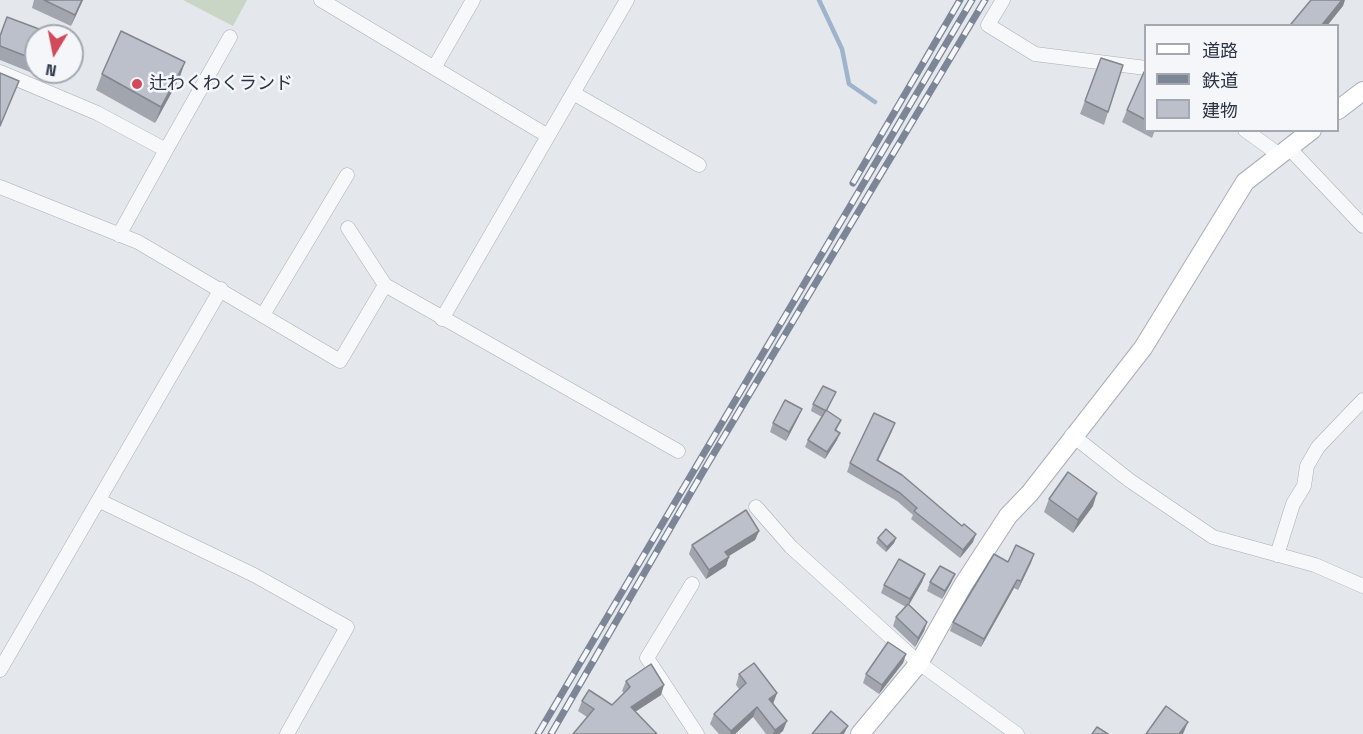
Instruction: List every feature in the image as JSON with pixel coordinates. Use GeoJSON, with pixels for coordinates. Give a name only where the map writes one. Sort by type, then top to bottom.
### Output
{"type":"FeatureCollection","features":[{"type":"Feature","properties":{"kind":"street"},"geometry":{"type":"LineString","coordinates":[[321,0],[548,136]]}},
{"type":"Feature","properties":{"kind":"street"},"geometry":{"type":"LineString","coordinates":[[434,68],[473,0]]}},
{"type":"Feature","properties":{"kind":"street"},"geometry":{"type":"LineString","coordinates":[[442,319],[627,0]]}},
{"type":"Feature","properties":{"kind":"street"},"geometry":{"type":"LineString","coordinates":[[1003,0],[988,25],[1035,54],[1144,68]]}},
{"type":"Feature","properties":{"kind":"street"},"geometry":{"type":"LineString","coordinates":[[119,235],[230,37]]}},
{"type":"Feature","properties":{"kind":"street"},"geometry":{"type":"LineString","coordinates":[[0,72],[97,113],[166,150]]}},
{"type":"Feature","properties":{"kind":"street"},"geometry":{"type":"LineString","coordinates":[[1339,109],[1363,91]]}},
{"type":"Feature","properties":{"kind":"street"},"geometry":{"type":"LineString","coordinates":[[573,93],[699,165]]}},
{"type":"Feature","properties":{"kind":"street"},"geometry":{"type":"LineString","coordinates":[[1249,132],[1285,152],[1363,226]]}},
{"type":"Feature","properties":{"kind":"street"},"geometry":{"type":"LineString","coordinates":[[860,734],[919,663],[963,585],[1008,516],[1030,493],[1072,435],[1143,348],[1245,182],[1310,132]]}},
{"type":"Feature","properties":{"kind":"street"},"geometry":{"type":"LineString","coordinates":[[263,315],[347,175]]}},
{"type":"Feature","properties":{"kind":"street"},"geometry":{"type":"LineString","coordinates":[[0,188],[138,242],[340,361],[384,285]]}},
{"type":"Feature","properties":{"kind":"street"},"geometry":{"type":"LineString","coordinates":[[348,228],[384,285],[678,451]]}},
{"type":"Feature","properties":{"kind":"street"},"geometry":{"type":"LineString","coordinates":[[0,670],[221,289]]}},
{"type":"Feature","properties":{"kind":"street"},"geometry":{"type":"LineString","coordinates":[[1276,555],[1293,504],[1304,486],[1307,466],[1318,447],[1363,400]]}},
{"type":"Feature","properties":{"kind":"street"},"geometry":{"type":"LineString","coordinates":[[1072,435],[1129,480],[1213,537],[1315,565],[1363,586]]}},
{"type":"Feature","properties":{"kind":"street"},"geometry":{"type":"LineString","coordinates":[[100,501],[254,575],[347,627],[287,734]]}},
{"type":"Feature","properties":{"kind":"street"},"geometry":{"type":"LineString","coordinates":[[756,507],[791,547],[919,663],[1017,734]]}},
{"type":"Feature","properties":{"kind":"street"},"geometry":{"type":"LineString","coordinates":[[692,584],[647,658],[697,734]]}},
{"type":"Feature","properties":{"kind":"green space"},"geometry":{"type":"Polygon","coordinates":[[[183,0],[247,0],[233,26],[183,0]]]}},
{"type":"Feature","properties":{"kind":"building"},"geometry":{"type":"Polygon","coordinates":[[[44,0],[82,0],[75,15],[44,0]]]}},
{"type":"Feature","properties":{"kind":"building"},"geometry":{"type":"Polygon","coordinates":[[[1311,0],[1342,0],[1323,24],[1291,24],[1311,0]]]}},
{"type":"Feature","properties":{"kind":"building"},"geometry":{"type":"Polygon","coordinates":[[[7,17],[26,24],[24,55],[0,46],[0,36],[7,17]]]}},
{"type":"Feature","properties":{"kind":"building","name":"辻わくわくランド"},"geometry":{"type":"Polygon","coordinates":[[[121,31],[185,62],[161,107],[102,74],[121,31]]]}},
{"type":"Feature","properties":{"kind":"building"},"geometry":{"type":"Polygon","coordinates":[[[1101,58],[1123,65],[1108,112],[1085,101],[1101,58]]]}},
{"type":"Feature","properties":{"kind":"building"},"geometry":{"type":"Polygon","coordinates":[[[1144,72],[1144,119],[1127,110],[1144,72]]]}},
{"type":"Feature","properties":{"kind":"building"},"geometry":{"type":"Polygon","coordinates":[[[0,73],[19,81],[0,126],[0,73]]]}},
{"type":"Feature","properties":{"kind":"building"},"geometry":{"type":"Polygon","coordinates":[[[823,386],[836,392],[826,411],[813,404],[823,386]]]}},
{"type":"Feature","properties":{"kind":"building"},"geometry":{"type":"Polygon","coordinates":[[[785,400],[802,409],[789,432],[773,423],[785,400]]]}},
{"type":"Feature","properties":{"kind":"building"},"geometry":{"type":"Polygon","coordinates":[[[826,410],[841,420],[835,430],[840,433],[827,452],[808,440],[826,410]]]}},
{"type":"Feature","properties":{"kind":"building"},"geometry":{"type":"Polygon","coordinates":[[[874,413],[895,423],[877,460],[902,475],[962,526],[964,524],[976,534],[963,550],[914,511],[917,508],[900,493],[850,463],[874,413]]]}},
{"type":"Feature","properties":{"kind":"building"},"geometry":{"type":"Polygon","coordinates":[[[1068,472],[1097,493],[1078,520],[1049,499],[1068,472]]]}},
{"type":"Feature","properties":{"kind":"building"},"geometry":{"type":"Polygon","coordinates":[[[746,510],[759,531],[725,552],[729,557],[709,570],[692,545],[746,510]]]}},
{"type":"Feature","properties":{"kind":"building"},"geometry":{"type":"Polygon","coordinates":[[[886,529],[896,538],[887,547],[878,538],[886,529]]]}},
{"type":"Feature","properties":{"kind":"building"},"geometry":{"type":"Polygon","coordinates":[[[1016,545],[1034,554],[1021,581],[1017,580],[984,639],[953,622],[994,554],[1008,562],[1016,545]]]}},
{"type":"Feature","properties":{"kind":"building"},"geometry":{"type":"Polygon","coordinates":[[[899,559],[925,574],[910,599],[884,585],[899,559]]]}},
{"type":"Feature","properties":{"kind":"building"},"geometry":{"type":"Polygon","coordinates":[[[940,566],[955,574],[945,591],[930,582],[940,566]]]}},
{"type":"Feature","properties":{"kind":"building"},"geometry":{"type":"Polygon","coordinates":[[[908,604],[927,622],[918,638],[896,617],[908,604]]]}},
{"type":"Feature","properties":{"kind":"building"},"geometry":{"type":"Polygon","coordinates":[[[888,642],[906,654],[882,685],[866,674],[888,642]]]}},
{"type":"Feature","properties":{"kind":"building"},"geometry":{"type":"Polygon","coordinates":[[[754,663],[777,693],[769,699],[787,721],[775,730],[757,707],[731,731],[714,714],[746,683],[739,674],[754,663]]]}},
{"type":"Feature","properties":{"kind":"building"},"geometry":{"type":"Polygon","coordinates":[[[651,664],[664,685],[631,707],[657,734],[573,734],[594,709],[582,701],[589,690],[612,705],[630,687],[626,681],[651,664]]]}},
{"type":"Feature","properties":{"kind":"building"},"geometry":{"type":"Polygon","coordinates":[[[1166,706],[1188,722],[1179,734],[1146,734],[1166,706]]]}},
{"type":"Feature","properties":{"kind":"building"},"geometry":{"type":"Polygon","coordinates":[[[831,711],[848,726],[840,734],[812,734],[831,711]]]}},
{"type":"Feature","properties":{"kind":"building"},"geometry":{"type":"Polygon","coordinates":[[[1097,727],[1108,734],[1092,734],[1097,727]]]}},
{"type":"Feature","properties":{"kind":"waterway"},"geometry":{"type":"LineString","coordinates":[[819,0],[842,49],[849,84],[875,102]]}},
{"type":"Feature","properties":{"kind":"railway"},"geometry":{"type":"LineString","coordinates":[[853,183],[960,0]]}},
{"type":"Feature","properties":{"kind":"railway"},"geometry":{"type":"LineString","coordinates":[[538,734],[972,0]]}},
{"type":"Feature","properties":{"kind":"railway"},"geometry":{"type":"LineString","coordinates":[[551,734],[704,470],[985,0]]}},
{"type":"Feature","properties":{"kind":"place","name":"辻わくわくランド"},"geometry":{"type":"Point","coordinates":[137,84]}}]}
